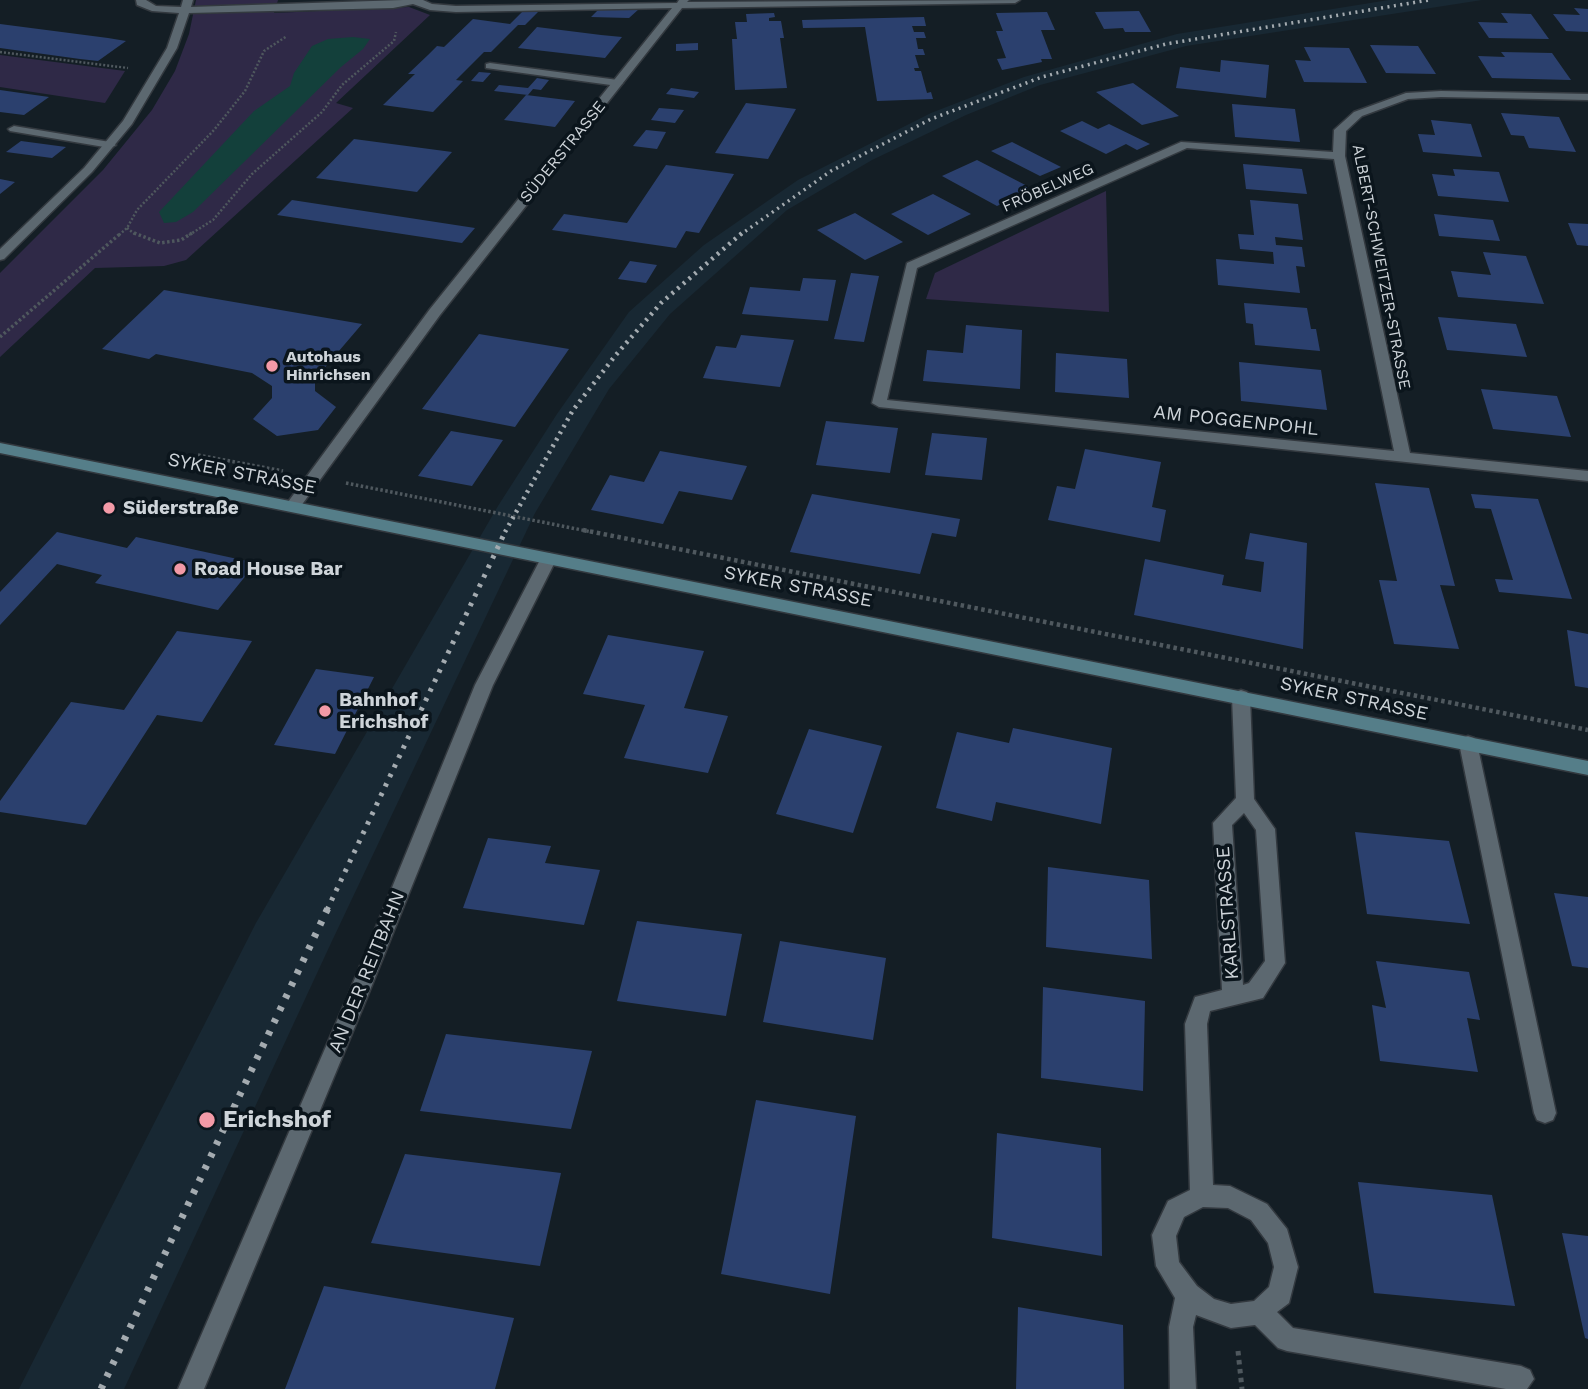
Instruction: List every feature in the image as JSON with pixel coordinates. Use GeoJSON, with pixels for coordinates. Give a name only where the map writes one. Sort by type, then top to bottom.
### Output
{"type":"FeatureCollection","features":[{"type":"Feature","properties":{"kind":"street"},"geometry":{"type":"LineString","coordinates":[[141,0],[140,3],[155,9],[187,5],[393,5],[416,1],[430,7],[456,9],[682,3],[1015,0]]}},
{"type":"Feature","properties":{"kind":"street","name":"SÜDERSTRASSE"},"geometry":{"type":"LineString","coordinates":[[293,506],[435,312],[682,3]]}},
{"type":"Feature","properties":{"kind":"street"},"geometry":{"type":"LineString","coordinates":[[0,256],[88,170],[128,122],[172,48],[187,5]]}},
{"type":"Feature","properties":{"kind":"street"},"geometry":{"type":"LineString","coordinates":[[490,66],[618,83]]}},
{"type":"Feature","properties":{"kind":"street","name":"ALBERT-SCHWEITZER-STRASSE"},"geometry":{"type":"LineString","coordinates":[[1403,457],[1339,156],[1340,131],[1347,121],[1375,106],[1406,96],[1464,94],[1588,97]]}},
{"type":"Feature","properties":{"kind":"street"},"geometry":{"type":"LineString","coordinates":[[14,130],[110,145]]}},
{"type":"Feature","properties":{"kind":"street","name":"FRÖBELWEG"},"geometry":{"type":"LineString","coordinates":[[880,403],[911,266],[1185,144],[1339,156]]}},
{"type":"Feature","properties":{"kind":"street","name":"AM POGGENPOHL"},"geometry":{"type":"LineString","coordinates":[[880,403],[1588,476]]}},
{"type":"Feature","properties":{"kind":"street","name":"SYKER STRASSE"},"geometry":{"type":"LineString","coordinates":[[0,448],[1588,768]]}},
{"type":"Feature","properties":{"kind":"street","name":"AN DER REITBAHN"},"geometry":{"type":"LineString","coordinates":[[191,1389],[356,1000],[484,685],[549,558]]}},
{"type":"Feature","properties":{"kind":"street"},"geometry":{"type":"LineString","coordinates":[[1241,697],[1245,800]]}},
{"type":"Feature","properties":{"kind":"street"},"geometry":{"type":"LineString","coordinates":[[1468,743],[1545,1113]]}},
{"type":"Feature","properties":{"kind":"street","name":"KARLSTRASSE"},"geometry":{"type":"LineString","coordinates":[[1202,1196],[1196,1024],[1202,1004],[1256,991],[1275,963],[1265,829],[1245,800],[1222,822],[1233,995]]}},
{"type":"Feature","properties":{"kind":"street"},"geometry":{"type":"LineString","coordinates":[[1202,1196],[1230,1197],[1259,1212],[1279,1237],[1286,1266],[1280,1294],[1259,1312],[1231,1316],[1208,1309],[1188,1295],[1168,1266],[1164,1235],[1176,1209],[1202,1196]]}},
{"type":"Feature","properties":{"kind":"street"},"geometry":{"type":"LineString","coordinates":[[1183,1389],[1181,1327],[1188,1295]]}},
{"type":"Feature","properties":{"kind":"street"},"geometry":{"type":"LineString","coordinates":[[1259,1312],[1287,1339],[1521,1379]]}},
{"type":"Feature","properties":{"kind":"path"},"geometry":{"type":"LineString","coordinates":[[0,337],[127,228],[137,210],[214,130],[245,91],[264,51],[293,33],[295,27],[281,22],[284,7]]}},
{"type":"Feature","properties":{"kind":"path"},"geometry":{"type":"LineString","coordinates":[[127,228],[138,236],[160,243],[181,240],[214,220],[252,174],[322,112],[342,85],[394,41],[397,26]]}},
{"type":"Feature","properties":{"kind":"path"},"geometry":{"type":"LineString","coordinates":[[0,52],[158,72]]}},
{"type":"Feature","properties":{"kind":"path"},"geometry":{"type":"LineString","coordinates":[[190,454],[1588,730]]}},
{"type":"Feature","properties":{"kind":"shaded area"},"geometry":{"type":"Polygon","coordinates":[[[196,0],[278,0],[274,13],[409,7],[430,15],[336,103],[353,108],[186,260],[164,266],[95,268],[0,357],[0,273],[103,170],[152,110],[175,71],[189,34],[196,0]]]}},
{"type":"Feature","properties":{"kind":"shaded area"},"geometry":{"type":"Polygon","coordinates":[[[1389,0],[1482,0],[1186,46],[1040,85],[966,115],[872,160],[787,210],[670,314],[609,389],[535,513],[124,1389],[19,1389],[256,923],[498,506],[557,414],[629,312],[704,245],[798,180],[931,113],[1024,77],[1177,34],[1389,0]]]}},
{"type":"Feature","properties":{"kind":"shaded area"},"geometry":{"type":"Polygon","coordinates":[[[328,39],[370,39],[363,49],[341,67],[193,212],[176,222],[164,223],[159,212],[254,111],[290,86],[294,73],[312,46],[328,39]]]}},
{"type":"Feature","properties":{"kind":"shaded area"},"geometry":{"type":"Polygon","coordinates":[[[0,55],[125,71],[105,103],[0,87],[0,55]]]}},
{"type":"Feature","properties":{"kind":"shaded area"},"geometry":{"type":"Polygon","coordinates":[[[1106,191],[1109,312],[926,299],[935,273],[1106,191]]]}},
{"type":"Feature","properties":{"kind":"building"},"geometry":{"type":"Polygon","coordinates":[[[1574,8],[1588,9],[1588,32],[1566,31],[1553,14],[1580,15],[1574,8]]]}},
{"type":"Feature","properties":{"kind":"building"},"geometry":{"type":"Polygon","coordinates":[[[639,9],[629,18],[591,17],[598,10],[639,9]]]}},
{"type":"Feature","properties":{"kind":"building"},"geometry":{"type":"Polygon","coordinates":[[[524,10],[538,12],[525,25],[518,25],[491,52],[484,52],[456,80],[463,81],[433,112],[383,105],[415,74],[408,74],[437,46],[444,47],[473,19],[510,24],[524,10]]]}},
{"type":"Feature","properties":{"kind":"building"},"geometry":{"type":"Polygon","coordinates":[[[1139,11],[1151,32],[1125,32],[1123,28],[1104,29],[1095,12],[1139,11]]]}},
{"type":"Feature","properties":{"kind":"building"},"geometry":{"type":"Polygon","coordinates":[[[1047,12],[1055,30],[1041,30],[1052,59],[1041,59],[1042,62],[1002,70],[997,59],[1006,58],[996,31],[1003,31],[996,13],[1047,12]]]}},
{"type":"Feature","properties":{"kind":"building"},"geometry":{"type":"Polygon","coordinates":[[[774,13],[775,17],[769,18],[769,21],[781,21],[784,38],[780,38],[787,88],[735,90],[732,39],[737,39],[735,22],[747,22],[746,14],[774,13]]]}},
{"type":"Feature","properties":{"kind":"building"},"geometry":{"type":"Polygon","coordinates":[[[1501,13],[1531,14],[1549,39],[1489,38],[1478,22],[1508,23],[1501,13]]]}},
{"type":"Feature","properties":{"kind":"building"},"geometry":{"type":"Polygon","coordinates":[[[924,17],[926,26],[912,26],[914,32],[924,32],[926,38],[916,38],[918,49],[923,49],[925,55],[915,55],[919,68],[914,68],[915,71],[921,71],[927,93],[931,92],[933,99],[877,101],[865,27],[803,28],[802,20],[924,17]]]}},
{"type":"Feature","properties":{"kind":"building"},"geometry":{"type":"Polygon","coordinates":[[[0,24],[126,41],[98,61],[80,59],[0,48],[0,24]]]}},
{"type":"Feature","properties":{"kind":"building"},"geometry":{"type":"Polygon","coordinates":[[[537,27],[622,37],[605,58],[518,48],[537,27]]]}},
{"type":"Feature","properties":{"kind":"building"},"geometry":{"type":"Polygon","coordinates":[[[698,43],[698,50],[676,51],[676,44],[698,43]]]}},
{"type":"Feature","properties":{"kind":"building"},"geometry":{"type":"Polygon","coordinates":[[[1370,45],[1418,46],[1436,74],[1386,73],[1370,45]]]}},
{"type":"Feature","properties":{"kind":"building"},"geometry":{"type":"Polygon","coordinates":[[[1304,47],[1349,48],[1367,83],[1304,82],[1295,60],[1311,61],[1304,47]]]}},
{"type":"Feature","properties":{"kind":"building"},"geometry":{"type":"Polygon","coordinates":[[[1501,52],[1552,53],[1571,80],[1492,78],[1478,56],[1505,57],[1501,52]]]}},
{"type":"Feature","properties":{"kind":"building"},"geometry":{"type":"Polygon","coordinates":[[[1221,60],[1269,65],[1266,98],[1176,88],[1180,67],[1220,72],[1221,60]]]}},
{"type":"Feature","properties":{"kind":"building"},"geometry":{"type":"Polygon","coordinates":[[[479,72],[491,73],[483,82],[471,81],[479,72]]]}},
{"type":"Feature","properties":{"kind":"building"},"geometry":{"type":"Polygon","coordinates":[[[537,78],[549,80],[541,90],[533,89],[528,95],[494,91],[499,85],[528,88],[537,78]]]}},
{"type":"Feature","properties":{"kind":"building"},"geometry":{"type":"Polygon","coordinates":[[[1133,83],[1179,116],[1142,125],[1096,92],[1133,83]]]}},
{"type":"Feature","properties":{"kind":"building"},"geometry":{"type":"Polygon","coordinates":[[[671,88],[699,92],[694,98],[666,94],[671,88]]]}},
{"type":"Feature","properties":{"kind":"building"},"geometry":{"type":"Polygon","coordinates":[[[0,90],[49,97],[24,115],[0,112],[0,90]]]}},
{"type":"Feature","properties":{"kind":"building"},"geometry":{"type":"Polygon","coordinates":[[[526,95],[575,101],[555,127],[504,120],[526,95]]]}},
{"type":"Feature","properties":{"kind":"building"},"geometry":{"type":"Polygon","coordinates":[[[746,103],[796,109],[768,159],[715,153],[746,103]]]}},
{"type":"Feature","properties":{"kind":"building"},"geometry":{"type":"Polygon","coordinates":[[[1232,104],[1295,109],[1300,142],[1235,137],[1232,104]]]}},
{"type":"Feature","properties":{"kind":"building"},"geometry":{"type":"Polygon","coordinates":[[[659,108],[684,110],[675,123],[651,120],[659,108]]]}},
{"type":"Feature","properties":{"kind":"building"},"geometry":{"type":"Polygon","coordinates":[[[1501,113],[1559,117],[1576,152],[1529,148],[1524,136],[1511,135],[1501,113]]]}},
{"type":"Feature","properties":{"kind":"building"},"geometry":{"type":"Polygon","coordinates":[[[1431,120],[1471,124],[1482,157],[1423,152],[1418,134],[1435,135],[1431,120]]]}},
{"type":"Feature","properties":{"kind":"building"},"geometry":{"type":"Polygon","coordinates":[[[1082,121],[1098,129],[1109,124],[1150,144],[1137,150],[1126,144],[1106,154],[1060,131],[1082,121]]]}},
{"type":"Feature","properties":{"kind":"building"},"geometry":{"type":"Polygon","coordinates":[[[646,130],[666,132],[657,149],[633,146],[646,130]]]}},
{"type":"Feature","properties":{"kind":"building"},"geometry":{"type":"Polygon","coordinates":[[[354,139],[452,152],[417,192],[316,178],[354,139]]]}},
{"type":"Feature","properties":{"kind":"building"},"geometry":{"type":"Polygon","coordinates":[[[21,141],[66,147],[52,158],[6,152],[21,141]]]}},
{"type":"Feature","properties":{"kind":"building"},"geometry":{"type":"Polygon","coordinates":[[[1012,142],[1061,167],[1040,176],[991,151],[1012,142]]]}},
{"type":"Feature","properties":{"kind":"building"},"geometry":{"type":"Polygon","coordinates":[[[977,160],[1033,189],[997,206],[942,176],[977,160]]]}},
{"type":"Feature","properties":{"kind":"building"},"geometry":{"type":"Polygon","coordinates":[[[1243,164],[1302,169],[1307,194],[1246,189],[1243,164]]]}},
{"type":"Feature","properties":{"kind":"building"},"geometry":{"type":"Polygon","coordinates":[[[666,165],[734,174],[699,233],[686,231],[676,248],[552,230],[564,214],[627,223],[666,165]]]}},
{"type":"Feature","properties":{"kind":"building"},"geometry":{"type":"Polygon","coordinates":[[[1453,169],[1499,172],[1509,202],[1438,196],[1432,174],[1455,176],[1453,169]]]}},
{"type":"Feature","properties":{"kind":"building"},"geometry":{"type":"Polygon","coordinates":[[[0,179],[15,182],[0,194],[0,179]]]}},
{"type":"Feature","properties":{"kind":"building"},"geometry":{"type":"Polygon","coordinates":[[[933,194],[971,214],[928,235],[891,214],[933,194]]]}},
{"type":"Feature","properties":{"kind":"building"},"geometry":{"type":"Polygon","coordinates":[[[292,200],[475,228],[462,243],[277,215],[292,200]]]}},
{"type":"Feature","properties":{"kind":"building"},"geometry":{"type":"Polygon","coordinates":[[[1250,200],[1298,204],[1303,240],[1275,237],[1276,245],[1302,247],[1305,267],[1296,266],[1300,293],[1218,285],[1216,259],[1274,264],[1273,252],[1240,249],[1238,234],[1254,235],[1250,200]]]}},
{"type":"Feature","properties":{"kind":"building"},"geometry":{"type":"Polygon","coordinates":[[[855,213],[903,242],[865,260],[817,230],[855,213]]]}},
{"type":"Feature","properties":{"kind":"building"},"geometry":{"type":"Polygon","coordinates":[[[1434,214],[1493,220],[1500,241],[1439,236],[1434,214]]]}},
{"type":"Feature","properties":{"kind":"building"},"geometry":{"type":"Polygon","coordinates":[[[1568,223],[1588,224],[1588,246],[1577,245],[1568,223]]]}},
{"type":"Feature","properties":{"kind":"building"},"geometry":{"type":"Polygon","coordinates":[[[1483,252],[1526,256],[1544,304],[1458,297],[1451,271],[1491,275],[1483,252]]]}},
{"type":"Feature","properties":{"kind":"building"},"geometry":{"type":"Polygon","coordinates":[[[630,261],[657,265],[646,283],[618,279],[630,261]]]}},
{"type":"Feature","properties":{"kind":"building"},"geometry":{"type":"Polygon","coordinates":[[[851,273],[879,276],[864,342],[834,339],[851,273]]]}},
{"type":"Feature","properties":{"kind":"building"},"geometry":{"type":"Polygon","coordinates":[[[803,278],[836,280],[828,321],[742,314],[750,287],[800,291],[803,278]]]}},
{"type":"Feature","properties":{"kind":"building","name":"Autohaus Hinrichsen"},"geometry":{"type":"Polygon","coordinates":[[[164,290],[362,324],[315,379],[315,391],[336,407],[318,430],[277,436],[253,419],[272,398],[272,386],[252,373],[156,354],[149,359],[102,349],[164,290]]]}},
{"type":"Feature","properties":{"kind":"building"},"geometry":{"type":"Polygon","coordinates":[[[1244,303],[1307,308],[1311,329],[1316,329],[1320,351],[1255,345],[1253,324],[1246,323],[1244,303]]]}},
{"type":"Feature","properties":{"kind":"building"},"geometry":{"type":"Polygon","coordinates":[[[1438,317],[1516,324],[1527,357],[1447,350],[1438,317]]]}},
{"type":"Feature","properties":{"kind":"building"},"geometry":{"type":"Polygon","coordinates":[[[966,325],[1022,330],[1020,389],[923,381],[927,350],[963,353],[966,325]]]}},
{"type":"Feature","properties":{"kind":"building"},"geometry":{"type":"Polygon","coordinates":[[[479,334],[569,349],[515,427],[422,409],[479,334]]]}},
{"type":"Feature","properties":{"kind":"building"},"geometry":{"type":"Polygon","coordinates":[[[741,335],[794,340],[780,387],[703,378],[716,346],[736,348],[741,335]]]}},
{"type":"Feature","properties":{"kind":"building"},"geometry":{"type":"Polygon","coordinates":[[[1056,353],[1127,359],[1129,398],[1055,392],[1056,353]]]}},
{"type":"Feature","properties":{"kind":"building"},"geometry":{"type":"Polygon","coordinates":[[[1239,362],[1321,370],[1327,410],[1241,401],[1239,362]]]}},
{"type":"Feature","properties":{"kind":"building"},"geometry":{"type":"Polygon","coordinates":[[[1481,389],[1557,396],[1571,437],[1493,429],[1481,389]]]}},
{"type":"Feature","properties":{"kind":"building"},"geometry":{"type":"Polygon","coordinates":[[[826,421],[898,428],[890,473],[816,465],[826,421]]]}},
{"type":"Feature","properties":{"kind":"building"},"geometry":{"type":"Polygon","coordinates":[[[451,431],[503,440],[472,486],[418,476],[451,431]]]}},
{"type":"Feature","properties":{"kind":"building"},"geometry":{"type":"Polygon","coordinates":[[[932,433],[987,438],[982,480],[925,475],[932,433]]]}},
{"type":"Feature","properties":{"kind":"building"},"geometry":{"type":"Polygon","coordinates":[[[1085,449],[1161,462],[1152,507],[1166,510],[1160,542],[1048,520],[1057,486],[1075,489],[1085,449]]]}},
{"type":"Feature","properties":{"kind":"building"},"geometry":{"type":"Polygon","coordinates":[[[660,451],[747,466],[732,500],[679,491],[663,524],[591,510],[610,475],[644,482],[660,451]]]}},
{"type":"Feature","properties":{"kind":"building"},"geometry":{"type":"Polygon","coordinates":[[[1375,483],[1429,488],[1455,586],[1440,585],[1459,649],[1394,644],[1379,580],[1397,581],[1375,483]]]}},
{"type":"Feature","properties":{"kind":"building"},"geometry":{"type":"Polygon","coordinates":[[[812,494],[960,519],[956,537],[932,533],[920,574],[790,552],[812,494]]]}},
{"type":"Feature","properties":{"kind":"building"},"geometry":{"type":"Polygon","coordinates":[[[1471,494],[1538,499],[1572,599],[1499,592],[1495,579],[1513,580],[1491,509],[1475,508],[1471,494]]]}},
{"type":"Feature","properties":{"kind":"building","name":"Road House Bar"},"geometry":{"type":"Polygon","coordinates":[[[57,532],[127,548],[136,537],[256,563],[218,610],[95,583],[102,575],[57,564],[0,625],[0,592],[57,532]]]}},
{"type":"Feature","properties":{"kind":"building"},"geometry":{"type":"Polygon","coordinates":[[[1250,533],[1307,543],[1303,649],[1134,615],[1145,559],[1224,575],[1222,585],[1261,592],[1264,562],[1245,559],[1250,533]]]}},
{"type":"Feature","properties":{"kind":"building"},"geometry":{"type":"Polygon","coordinates":[[[1567,630],[1588,634],[1588,688],[1575,686],[1567,630]]]}},
{"type":"Feature","properties":{"kind":"building"},"geometry":{"type":"Polygon","coordinates":[[[177,631],[252,641],[202,722],[157,715],[86,825],[0,812],[0,801],[71,702],[124,710],[177,631]]]}},
{"type":"Feature","properties":{"kind":"building"},"geometry":{"type":"Polygon","coordinates":[[[608,635],[704,651],[684,708],[728,716],[708,773],[624,758],[645,705],[583,694],[608,635]]]}},
{"type":"Feature","properties":{"kind":"building","name":"Bahnhof Erichshof"},"geometry":{"type":"Polygon","coordinates":[[[316,669],[374,677],[335,754],[274,745],[316,669]]]}},
{"type":"Feature","properties":{"kind":"building"},"geometry":{"type":"Polygon","coordinates":[[[1013,728],[1112,748],[1101,824],[996,802],[992,821],[936,808],[957,732],[1009,743],[1013,728]]]}},
{"type":"Feature","properties":{"kind":"building"},"geometry":{"type":"Polygon","coordinates":[[[809,729],[882,746],[853,833],[776,814],[809,729]]]}},
{"type":"Feature","properties":{"kind":"building"},"geometry":{"type":"Polygon","coordinates":[[[1355,832],[1449,841],[1470,924],[1367,914],[1355,832]]]}},
{"type":"Feature","properties":{"kind":"building"},"geometry":{"type":"Polygon","coordinates":[[[488,838],[551,846],[545,863],[600,870],[584,925],[463,908],[488,838]]]}},
{"type":"Feature","properties":{"kind":"building"},"geometry":{"type":"Polygon","coordinates":[[[1048,867],[1149,880],[1152,959],[1046,947],[1048,867]]]}},
{"type":"Feature","properties":{"kind":"building"},"geometry":{"type":"Polygon","coordinates":[[[1554,893],[1588,897],[1588,968],[1572,966],[1554,893]]]}},
{"type":"Feature","properties":{"kind":"building"},"geometry":{"type":"Polygon","coordinates":[[[637,921],[742,934],[726,1016],[617,1001],[637,921]]]}},
{"type":"Feature","properties":{"kind":"building"},"geometry":{"type":"Polygon","coordinates":[[[780,941],[886,958],[873,1040],[763,1022],[780,941]]]}},
{"type":"Feature","properties":{"kind":"building"},"geometry":{"type":"Polygon","coordinates":[[[1376,961],[1469,972],[1480,1020],[1467,1018],[1478,1072],[1380,1061],[1372,1005],[1386,1008],[1376,961]]]}},
{"type":"Feature","properties":{"kind":"building"},"geometry":{"type":"Polygon","coordinates":[[[1043,987],[1145,1001],[1143,1091],[1041,1078],[1043,987]]]}},
{"type":"Feature","properties":{"kind":"building"},"geometry":{"type":"Polygon","coordinates":[[[446,1034],[592,1051],[571,1129],[420,1111],[446,1034]]]}},
{"type":"Feature","properties":{"kind":"building"},"geometry":{"type":"Polygon","coordinates":[[[756,1100],[856,1116],[830,1294],[721,1274],[756,1100]]]}},
{"type":"Feature","properties":{"kind":"building"},"geometry":{"type":"Polygon","coordinates":[[[997,1133],[1101,1148],[1102,1256],[992,1238],[997,1133]]]}},
{"type":"Feature","properties":{"kind":"building"},"geometry":{"type":"Polygon","coordinates":[[[405,1154],[561,1173],[540,1266],[371,1243],[405,1154]]]}},
{"type":"Feature","properties":{"kind":"building"},"geometry":{"type":"Polygon","coordinates":[[[1358,1182],[1492,1195],[1515,1306],[1374,1293],[1358,1182]]]}},
{"type":"Feature","properties":{"kind":"building"},"geometry":{"type":"Polygon","coordinates":[[[1562,1233],[1588,1236],[1588,1339],[1585,1338],[1562,1233]]]}},
{"type":"Feature","properties":{"kind":"building"},"geometry":{"type":"Polygon","coordinates":[[[324,1286],[514,1318],[495,1389],[285,1389],[324,1286]]]}},
{"type":"Feature","properties":{"kind":"building"},"geometry":{"type":"Polygon","coordinates":[[[1018,1307],[1123,1325],[1124,1389],[1016,1389],[1018,1307]]]}},
{"type":"Feature","properties":{"kind":"railway"},"geometry":{"type":"LineString","coordinates":[[740,235],[831,171],[931,119],[1042,77],[1166,44],[1429,0]]}},
{"type":"Feature","properties":{"kind":"railway"},"geometry":{"type":"LineString","coordinates":[[505,531],[573,410],[615,356],[661,303],[742,233]]}},
{"type":"Feature","properties":{"kind":"railway"},"geometry":{"type":"LineString","coordinates":[[327,910],[505,531]]}},
{"type":"Feature","properties":{"kind":"railway"},"geometry":{"type":"LineString","coordinates":[[101,1389],[328,908]]}},
{"type":"Feature","properties":{"kind":"place","name":"Autohaus Hinrichsen"},"geometry":{"type":"Point","coordinates":[272,366]}},
{"type":"Feature","properties":{"kind":"place","name":"Süderstraße"},"geometry":{"type":"Point","coordinates":[109,508]}},
{"type":"Feature","properties":{"kind":"place","name":"Road House Bar"},"geometry":{"type":"Point","coordinates":[180,569]}},
{"type":"Feature","properties":{"kind":"place","name":"Bahnhof Erichshof"},"geometry":{"type":"Point","coordinates":[325,711]}},
{"type":"Feature","properties":{"kind":"place","name":"Erichshof"},"geometry":{"type":"Point","coordinates":[207,1120]}}]}
